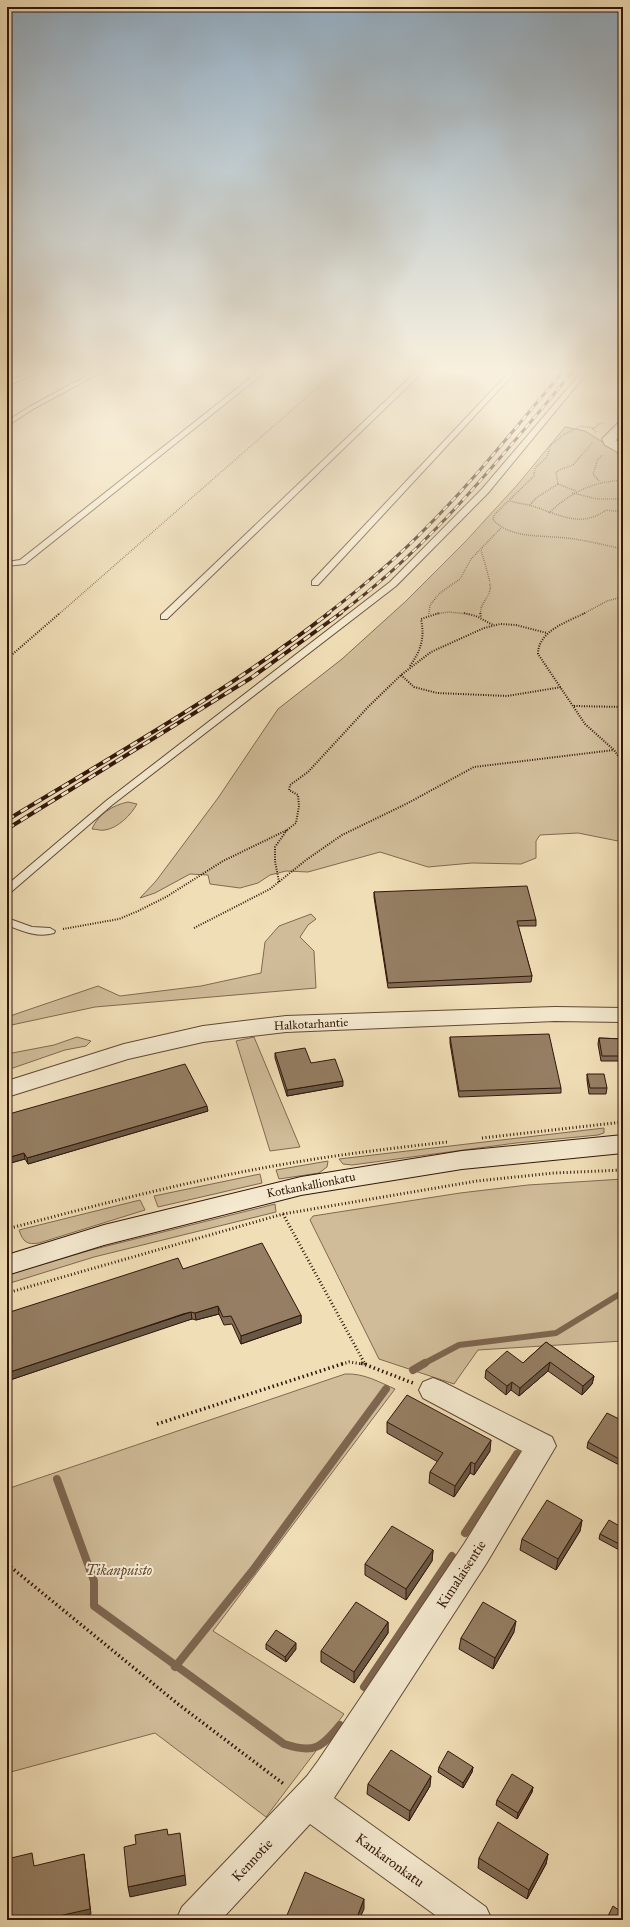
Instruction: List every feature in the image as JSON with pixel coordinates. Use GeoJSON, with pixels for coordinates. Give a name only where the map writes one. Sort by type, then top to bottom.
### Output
{"type":"FeatureCollection","features":[{"type":"Feature","properties":{"kind":"street","name":"Halkotarhantie"},"geometry":{"type":"LineString","coordinates":[[7,1089],[124,1052],[203,1034],[286,1024],[555,1014],[623,1015]]}},
{"type":"Feature","properties":{"kind":"street","name":"Kotkankallionkatu"},"geometry":{"type":"LineString","coordinates":[[7,1265],[112,1233],[300,1186],[413,1167],[623,1144]]}},
{"type":"Feature","properties":{"kind":"street","name":"Kimalaisentie"},"geometry":{"type":"LineString","coordinates":[[308,1800],[330,1773],[475,1554],[541,1446],[433,1390]]}},
{"type":"Feature","properties":{"kind":"street","name":"Kennotie"},"geometry":{"type":"LineString","coordinates":[[195,1920],[308,1800]]}},
{"type":"Feature","properties":{"kind":"street","name":"Kankaronkatu"},"geometry":{"type":"LineString","coordinates":[[308,1800],[473,1920]]}},
{"type":"Feature","properties":{"kind":"lane"},"geometry":{"type":"LineString","coordinates":[[7,564],[22,562],[153,458]]}},
{"type":"Feature","properties":{"kind":"lane"},"geometry":{"type":"LineString","coordinates":[[164,616],[330,458]]}},
{"type":"Feature","properties":{"kind":"lane"},"geometry":{"type":"LineString","coordinates":[[315,583],[432,458]]}},
{"type":"Feature","properties":{"kind":"lane"},"geometry":{"type":"LineString","coordinates":[[7,890],[108,803],[393,584],[485,491],[513,458]]}},
{"type":"Feature","properties":{"kind":"lane"},"geometry":{"type":"LineString","coordinates":[[7,921],[40,933],[50,931]]}},
{"type":"Feature","properties":{"kind":"path"},"geometry":{"type":"LineString","coordinates":[[7,659],[237,458]]}},
{"type":"Feature","properties":{"kind":"path"},"geometry":{"type":"LineString","coordinates":[[548,458],[546,461],[535,468],[534,476],[494,515],[493,520],[501,528],[527,535],[566,538],[623,549]]}},
{"type":"Feature","properties":{"kind":"path"},"geometry":{"type":"LineString","coordinates":[[558,484],[556,473],[559,470],[573,465],[579,458]]}},
{"type":"Feature","properties":{"kind":"path"},"geometry":{"type":"LineString","coordinates":[[599,481],[593,474],[598,459],[600,458]]}},
{"type":"Feature","properties":{"kind":"path"},"geometry":{"type":"LineString","coordinates":[[548,513],[566,496],[599,481],[623,480]]}},
{"type":"Feature","properties":{"kind":"path"},"geometry":{"type":"LineString","coordinates":[[530,506],[536,498],[558,484]]}},
{"type":"Feature","properties":{"kind":"path"},"geometry":{"type":"LineString","coordinates":[[558,484],[576,492]]}},
{"type":"Feature","properties":{"kind":"path"},"geometry":{"type":"LineString","coordinates":[[572,493],[598,499],[623,499]]}},
{"type":"Feature","properties":{"kind":"path"},"geometry":{"type":"LineString","coordinates":[[510,501],[567,518],[590,520],[606,510],[623,512]]}},
{"type":"Feature","properties":{"kind":"path"},"geometry":{"type":"LineString","coordinates":[[429,615],[430,605],[440,592],[450,587],[460,579],[471,560],[501,528]]}},
{"type":"Feature","properties":{"kind":"path"},"geometry":{"type":"LineString","coordinates":[[481,550],[483,560],[488,567],[488,580],[491,589],[480,609],[481,617]]}},
{"type":"Feature","properties":{"kind":"path"},"geometry":{"type":"LineString","coordinates":[[623,597],[607,602],[547,633],[538,646],[538,654],[585,724],[614,750],[623,763]]}},
{"type":"Feature","properties":{"kind":"path"},"geometry":{"type":"LineString","coordinates":[[409,668],[420,651],[424,632],[421,619],[429,615],[448,611],[481,617],[493,625]]}},
{"type":"Feature","properties":{"kind":"path"},"geometry":{"type":"LineString","coordinates":[[50,931],[119,919],[166,897],[223,861],[287,830],[296,823],[299,806],[298,795],[289,790],[290,785],[308,772],[368,707],[401,675],[431,652],[447,643],[493,625],[516,625],[547,633]]}},
{"type":"Feature","properties":{"kind":"path"},"geometry":{"type":"LineString","coordinates":[[401,675],[414,687],[437,693],[507,696],[562,688]]}},
{"type":"Feature","properties":{"kind":"path"},"geometry":{"type":"LineString","coordinates":[[574,706],[623,707]]}},
{"type":"Feature","properties":{"kind":"path"},"geometry":{"type":"LineString","coordinates":[[194,928],[270,889],[306,860],[342,835],[408,803],[474,767],[614,750]]}},
{"type":"Feature","properties":{"kind":"path"},"geometry":{"type":"LineString","coordinates":[[279,882],[275,861],[275,847],[287,830]]}},
{"type":"Feature","properties":{"kind":"path"},"geometry":{"type":"LineString","coordinates":[[7,1293],[283,1214],[477,1181],[554,1173],[623,1170]]}},
{"type":"Feature","properties":{"kind":"path"},"geometry":{"type":"LineString","coordinates":[[283,1214],[366,1366]]}},
{"type":"Feature","properties":{"kind":"path"},"geometry":{"type":"LineString","coordinates":[[157,1424],[341,1364],[357,1362],[433,1390]]}},
{"type":"Feature","properties":{"kind":"path"},"geometry":{"type":"LineString","coordinates":[[7,1564],[178,1704],[308,1800]]}},
{"type":"Feature","properties":{"kind":"green space"},"geometry":{"type":"Polygon","coordinates":[[[539,458],[623,458],[623,842],[578,833],[540,835],[536,841],[536,858],[521,864],[472,863],[428,867],[380,852],[308,872],[286,871],[270,875],[258,883],[240,888],[210,884],[208,875],[190,874],[155,893],[140,898],[156,881],[218,798],[278,709],[342,659],[406,601],[465,542],[518,484],[539,458]]]}},
{"type":"Feature","properties":{"kind":"green space"},"geometry":{"type":"Polygon","coordinates":[[[128,802],[137,804],[128,817],[115,827],[105,830],[92,829],[98,819],[107,811],[117,805],[128,802]]]}},
{"type":"Feature","properties":{"kind":"green space"},"geometry":{"type":"Polygon","coordinates":[[[311,914],[316,919],[308,925],[300,937],[314,951],[316,988],[95,1007],[7,1026],[7,1017],[98,986],[120,996],[201,986],[261,973],[265,942],[279,926],[311,914]]]}},
{"type":"Feature","properties":{"kind":"green space"},"geometry":{"type":"Polygon","coordinates":[[[77,1037],[91,1041],[86,1046],[65,1050],[7,1070],[7,1054],[54,1045],[77,1037]]]}},
{"type":"Feature","properties":{"kind":"green space"},"geometry":{"type":"Polygon","coordinates":[[[254,1037],[300,1147],[270,1151],[236,1041],[254,1037]]]}},
{"type":"Feature","properties":{"kind":"green space"},"geometry":{"type":"Polygon","coordinates":[[[604,1128],[604,1133],[598,1135],[516,1143],[352,1165],[343,1164],[339,1159],[604,1128]]]}},
{"type":"Feature","properties":{"kind":"green space"},"geometry":{"type":"Polygon","coordinates":[[[328,1161],[327,1167],[319,1173],[279,1179],[276,1170],[328,1161]]]}},
{"type":"Feature","properties":{"kind":"green space"},"geometry":{"type":"Polygon","coordinates":[[[260,1174],[262,1183],[158,1207],[154,1196],[260,1174]]]}},
{"type":"Feature","properties":{"kind":"green space"},"geometry":{"type":"Polygon","coordinates":[[[623,1179],[623,1341],[478,1350],[454,1384],[379,1359],[310,1220],[313,1216],[460,1193],[528,1185],[623,1179]]]}},
{"type":"Feature","properties":{"kind":"green space"},"geometry":{"type":"Polygon","coordinates":[[[140,1200],[145,1210],[39,1243],[31,1244],[26,1242],[19,1230],[140,1200]]]}},
{"type":"Feature","properties":{"kind":"green space"},"geometry":{"type":"Polygon","coordinates":[[[275,1204],[276,1212],[94,1257],[7,1284],[7,1275],[91,1250],[275,1204]]]}},
{"type":"Feature","properties":{"kind":"green space","name":"Tikanpuisto"},"geometry":{"type":"Polygon","coordinates":[[[345,1374],[365,1376],[395,1389],[213,1631],[344,1714],[266,1817],[155,1733],[7,1773],[7,1489],[345,1374]]]}},
{"type":"Feature","properties":{"kind":"building"},"geometry":{"type":"Polygon","coordinates":[[[527,886],[536,920],[517,921],[532,976],[388,983],[374,892],[527,886]]]}},
{"type":"Feature","properties":{"kind":"building"},"geometry":{"type":"Polygon","coordinates":[[[549,1034],[561,1088],[459,1091],[450,1037],[549,1034]]]}},
{"type":"Feature","properties":{"kind":"building"},"geometry":{"type":"Polygon","coordinates":[[[599,1038],[623,1039],[623,1056],[602,1056],[599,1038]]]}},
{"type":"Feature","properties":{"kind":"building"},"geometry":{"type":"Polygon","coordinates":[[[305,1048],[311,1063],[335,1059],[343,1081],[287,1090],[275,1053],[305,1048]]]}},
{"type":"Feature","properties":{"kind":"building"},"geometry":{"type":"Polygon","coordinates":[[[185,1064],[207,1106],[27,1158],[24,1153],[7,1158],[8,1111],[9,1114],[185,1064]]]}},
{"type":"Feature","properties":{"kind":"building"},"geometry":{"type":"Polygon","coordinates":[[[587,1074],[604,1074],[607,1088],[590,1088],[587,1074]]]}},
{"type":"Feature","properties":{"kind":"building"},"geometry":{"type":"Polygon","coordinates":[[[262,1243],[301,1315],[241,1336],[231,1316],[223,1317],[218,1306],[195,1313],[191,1312],[183,1314],[7,1373],[7,1313],[178,1258],[183,1269],[262,1243]]]}},
{"type":"Feature","properties":{"kind":"building"},"geometry":{"type":"Polygon","coordinates":[[[546,1342],[594,1376],[583,1386],[550,1362],[520,1388],[512,1382],[507,1386],[486,1370],[507,1351],[523,1363],[546,1342]]]}},
{"type":"Feature","properties":{"kind":"building"},"geometry":{"type":"Polygon","coordinates":[[[407,1395],[491,1440],[475,1464],[471,1462],[455,1486],[430,1472],[443,1453],[387,1422],[407,1395]]]}},
{"type":"Feature","properties":{"kind":"building"},"geometry":{"type":"Polygon","coordinates":[[[607,1413],[623,1421],[623,1461],[588,1442],[607,1413]]]}},
{"type":"Feature","properties":{"kind":"building"},"geometry":{"type":"Polygon","coordinates":[[[547,1500],[582,1520],[558,1559],[522,1539],[547,1500]]]}},
{"type":"Feature","properties":{"kind":"building"},"geometry":{"type":"Polygon","coordinates":[[[609,1520],[623,1528],[623,1546],[600,1534],[609,1520]]]}},
{"type":"Feature","properties":{"kind":"building"},"geometry":{"type":"Polygon","coordinates":[[[392,1526],[433,1550],[406,1589],[365,1564],[392,1526]]]}},
{"type":"Feature","properties":{"kind":"building"},"geometry":{"type":"Polygon","coordinates":[[[356,1602],[388,1622],[354,1672],[321,1651],[356,1602]]]}},
{"type":"Feature","properties":{"kind":"building"},"geometry":{"type":"Polygon","coordinates":[[[483,1602],[516,1621],[495,1658],[461,1638],[483,1602]]]}},
{"type":"Feature","properties":{"kind":"building"},"geometry":{"type":"Polygon","coordinates":[[[276,1630],[296,1643],[285,1657],[266,1644],[276,1630]]]}},
{"type":"Feature","properties":{"kind":"building"},"geometry":{"type":"Polygon","coordinates":[[[391,1750],[431,1776],[410,1811],[368,1784],[391,1750]]]}},
{"type":"Feature","properties":{"kind":"building"},"geometry":{"type":"Polygon","coordinates":[[[448,1751],[473,1767],[463,1783],[439,1767],[448,1751]]]}},
{"type":"Feature","properties":{"kind":"building"},"geometry":{"type":"Polygon","coordinates":[[[512,1774],[533,1787],[518,1813],[497,1800],[512,1774]]]}},
{"type":"Feature","properties":{"kind":"building"},"geometry":{"type":"Polygon","coordinates":[[[498,1822],[548,1854],[529,1890],[479,1858],[498,1822]]]}},
{"type":"Feature","properties":{"kind":"building"},"geometry":{"type":"Polygon","coordinates":[[[167,1829],[168,1835],[180,1833],[185,1875],[128,1887],[124,1847],[136,1844],[135,1835],[167,1829]]]}},
{"type":"Feature","properties":{"kind":"building"},"geometry":{"type":"Polygon","coordinates":[[[32,1853],[34,1866],[84,1854],[90,1909],[41,1920],[26,1920],[25,1916],[7,1920],[7,1859],[32,1853]]]}},
{"type":"Feature","properties":{"kind":"building"},"geometry":{"type":"Polygon","coordinates":[[[305,1872],[364,1899],[356,1920],[285,1920],[305,1872]]]}},
{"type":"Feature","properties":{"kind":"building"},"geometry":{"type":"Polygon","coordinates":[[[613,1906],[623,1913],[623,1920],[606,1920],[613,1906]]]}},
{"type":"Feature","properties":{"kind":"waterway"},"geometry":{"type":"LineString","coordinates":[[423,1364],[459,1345],[556,1333],[623,1292]]}},
{"type":"Feature","properties":{"kind":"waterway"},"geometry":{"type":"LineString","coordinates":[[413,1370],[425,1363]]}},
{"type":"Feature","properties":{"kind":"waterway"},"geometry":{"type":"LineString","coordinates":[[176,1666],[253,1570],[386,1389]]}},
{"type":"Feature","properties":{"kind":"waterway"},"geometry":{"type":"LineString","coordinates":[[465,1533],[517,1454]]}},
{"type":"Feature","properties":{"kind":"waterway"},"geometry":{"type":"LineString","coordinates":[[57,1479],[94,1581],[94,1606],[176,1666]]}},
{"type":"Feature","properties":{"kind":"waterway"},"geometry":{"type":"LineString","coordinates":[[364,1687],[452,1556]]}},
{"type":"Feature","properties":{"kind":"waterway"},"geometry":{"type":"LineString","coordinates":[[176,1666],[284,1744],[303,1748],[316,1747],[322,1744],[340,1725]]}},
{"type":"Feature","properties":{"kind":"railway"},"geometry":{"type":"LineString","coordinates":[[327,614],[391,562],[444,509],[490,458]]}},
{"type":"Feature","properties":{"kind":"railway"},"geometry":{"type":"LineString","coordinates":[[339,614],[405,559],[465,498],[500,458]]}},
{"type":"Feature","properties":{"kind":"railway"},"geometry":{"type":"LineString","coordinates":[[7,820],[171,721],[291,642],[329,613]]}},
{"type":"Feature","properties":{"kind":"railway"},"geometry":{"type":"LineString","coordinates":[[7,829],[251,678],[341,613]]}}]}
